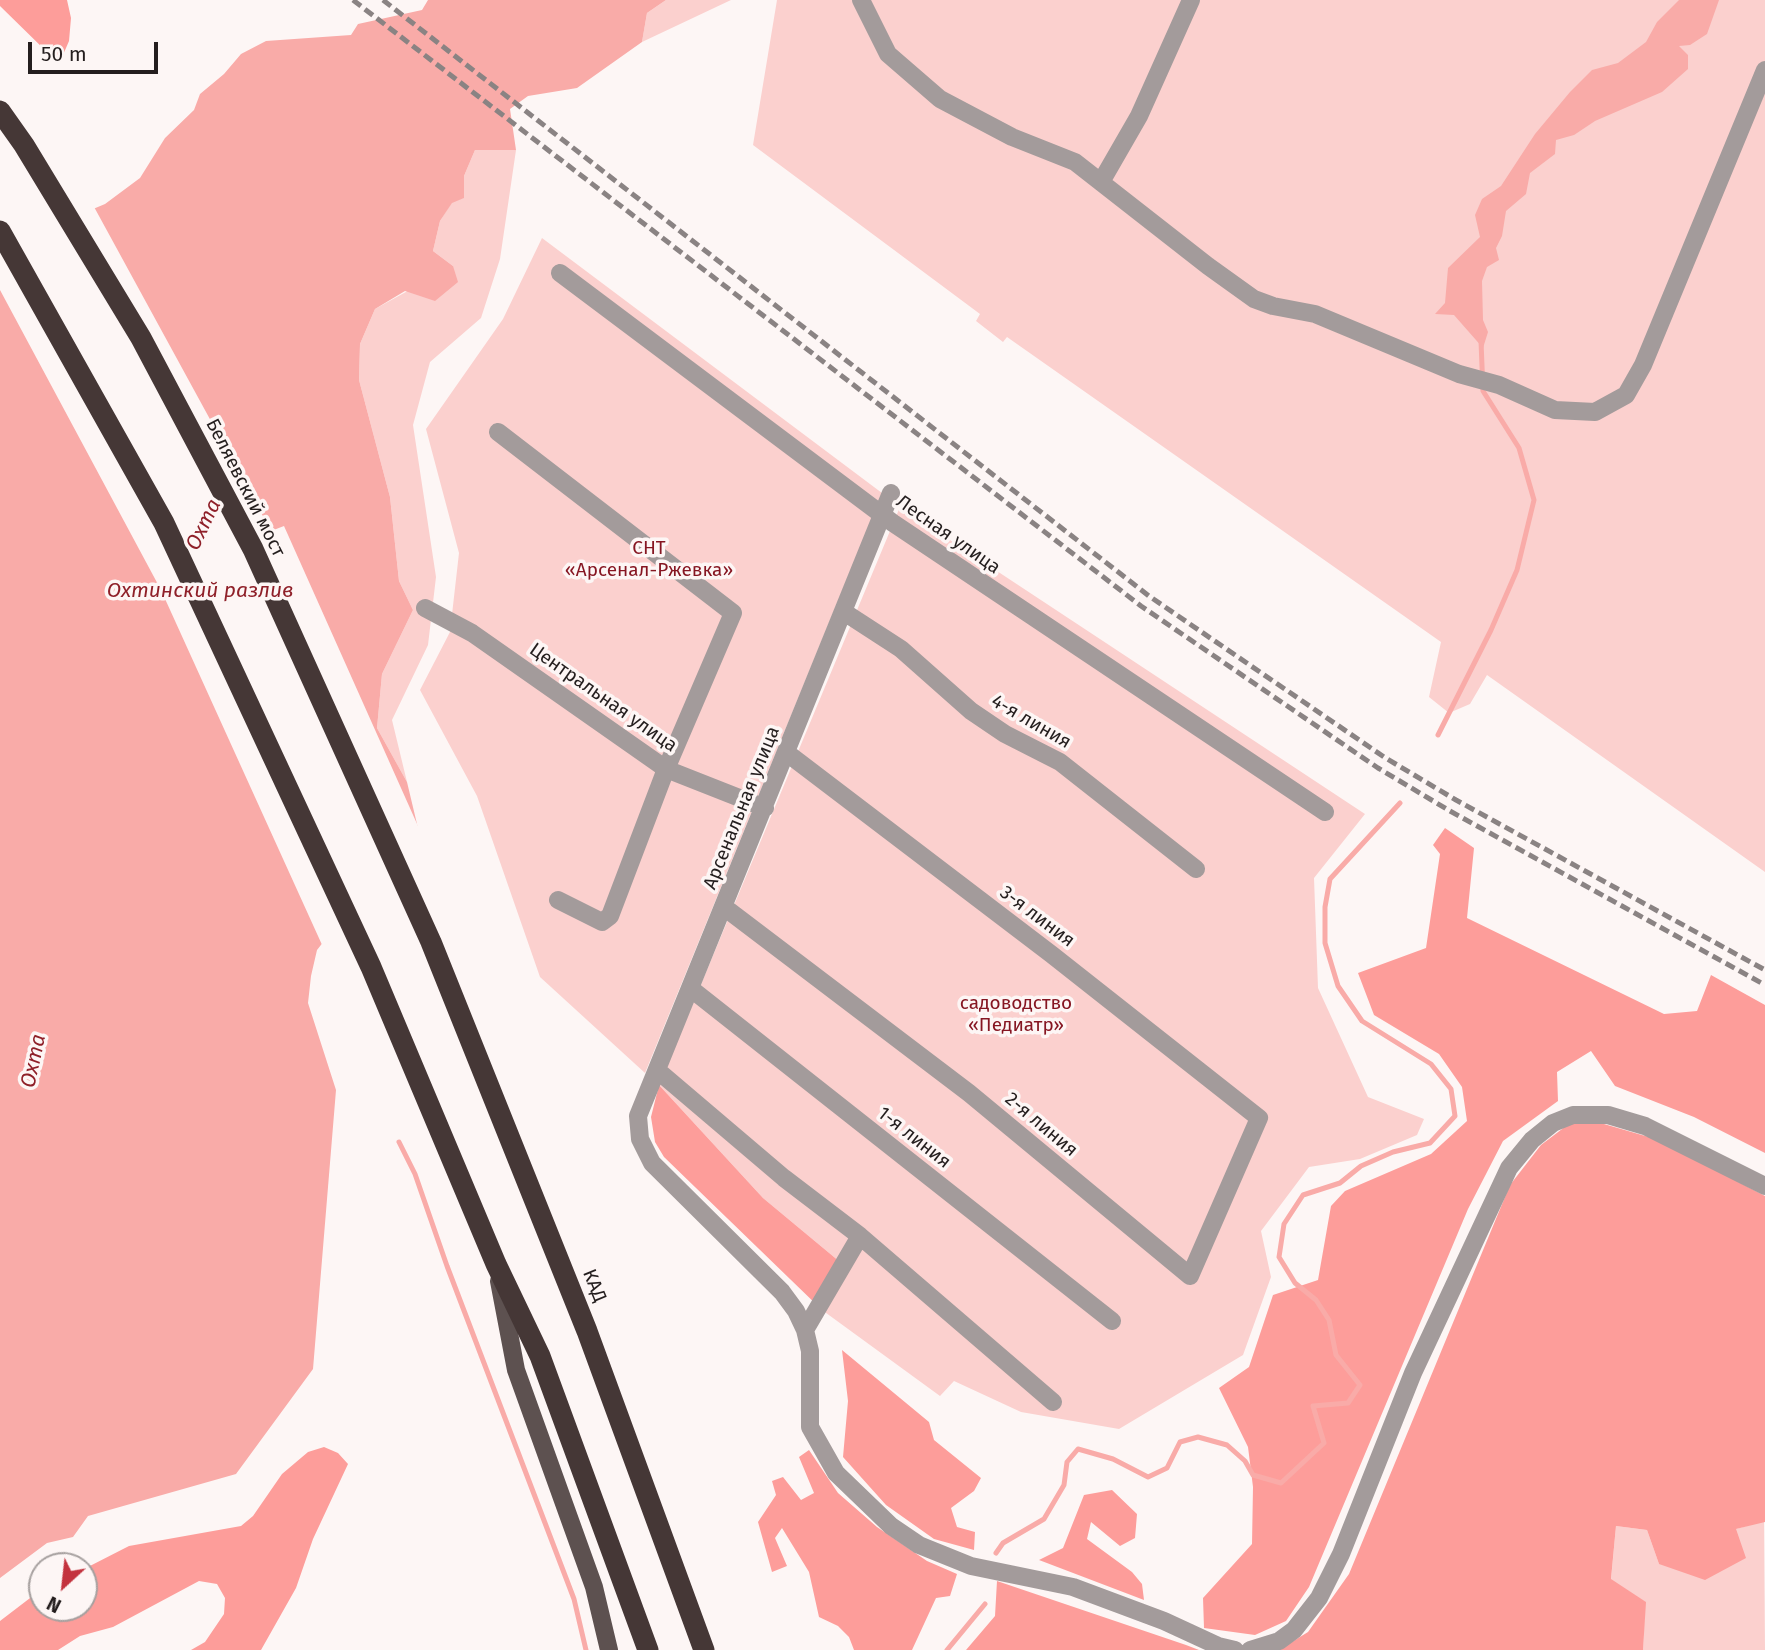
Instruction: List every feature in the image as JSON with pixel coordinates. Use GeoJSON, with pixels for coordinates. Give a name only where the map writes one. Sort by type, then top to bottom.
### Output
{"type":"FeatureCollection","features":[{"type":"Feature","properties":{"kind":"highway","name":"Беляевский мост"},"geometry":{"type":"LineString","coordinates":[[0,111],[24,145],[141,338],[253,549],[431,942]]}},
{"type":"Feature","properties":{"kind":"highway"},"geometry":{"type":"LineString","coordinates":[[0,231],[164,523],[371,967],[496,1264],[540,1356],[648,1650]]}},
{"type":"Feature","properties":{"kind":"highway","name":"КАД"},"geometry":{"type":"LineString","coordinates":[[431,942],[587,1331],[704,1650]]}},
{"type":"Feature","properties":{"kind":"main road"},"geometry":{"type":"LineString","coordinates":[[496,1264],[516,1370],[594,1587],[609,1650]]}},
{"type":"Feature","properties":{"kind":"street"},"geometry":{"type":"LineString","coordinates":[[861,0],[888,54],[940,99],[1012,137],[1074,162],[1208,267],[1254,299],[1273,306],[1315,314],[1459,374],[1499,385],[1555,410],[1595,412],[1626,395],[1643,365],[1765,70]]}},
{"type":"Feature","properties":{"kind":"street"},"geometry":{"type":"LineString","coordinates":[[1101,181],[1139,116],[1191,0]]}},
{"type":"Feature","properties":{"kind":"street","name":"Лесная улица"},"geometry":{"type":"LineString","coordinates":[[560,273],[883,516],[1325,812]]}},
{"type":"Feature","properties":{"kind":"street"},"geometry":{"type":"LineString","coordinates":[[498,432],[733,612],[666,769],[610,916],[602,922],[558,900]]}},
{"type":"Feature","properties":{"kind":"street","name":"Арсенальная улица"},"geometry":{"type":"LineString","coordinates":[[806,1330],[782,1292],[652,1163],[640,1139],[638,1116],[891,493]]}},
{"type":"Feature","properties":{"kind":"street","name":"Центральная улица"},"geometry":{"type":"LineString","coordinates":[[425,608],[472,633],[666,769],[765,808]]}},
{"type":"Feature","properties":{"kind":"street","name":"4-я линия"},"geometry":{"type":"LineString","coordinates":[[844,612],[901,649],[971,711],[1005,734],[1060,762],[1196,869]]}},
{"type":"Feature","properties":{"kind":"street","name":"3-я линия"},"geometry":{"type":"LineString","coordinates":[[787,753],[1051,954],[1259,1118]]}},
{"type":"Feature","properties":{"kind":"street","name":"2-я линия"},"geometry":{"type":"LineString","coordinates":[[724,907],[969,1093],[1190,1276],[1259,1118]]}},
{"type":"Feature","properties":{"kind":"street","name":"1-я линия"},"geometry":{"type":"LineString","coordinates":[[690,988],[1112,1321]]}},
{"type":"Feature","properties":{"kind":"street"},"geometry":{"type":"LineString","coordinates":[[657,1070],[784,1178],[860,1236],[1052,1402]]}},
{"type":"Feature","properties":{"kind":"street"},"geometry":{"type":"LineString","coordinates":[[1250,1650],[1279,1641],[1294,1630],[1319,1598],[1341,1554],[1413,1373],[1509,1168],[1532,1140],[1553,1123],[1573,1115],[1593,1113],[1645,1126],[1765,1186]]}},
{"type":"Feature","properties":{"kind":"street"},"geometry":{"type":"LineString","coordinates":[[860,1236],[806,1330],[810,1351],[807,1413],[814,1436],[836,1473],[891,1526],[919,1545],[971,1566],[1073,1587],[1235,1650]]}},
{"type":"Feature","properties":{"kind":"green space"},"geometry":{"type":"Polygon","coordinates":[[[666,0],[731,0],[642,42],[647,13],[666,0]]]}},
{"type":"Feature","properties":{"kind":"green space"},"geometry":{"type":"Polygon","coordinates":[[[777,0],[1765,0],[1765,872],[1487,675],[1470,704],[1449,713],[1429,697],[1441,642],[1007,337],[1003,342],[976,321],[980,314],[753,145],[777,0]]]}},
{"type":"Feature","properties":{"kind":"green space"},"geometry":{"type":"Polygon","coordinates":[[[475,150],[516,150],[500,259],[481,318],[430,362],[413,425],[436,577],[428,645],[392,720],[407,782],[377,728],[382,674],[413,610],[399,581],[390,497],[359,380],[360,344],[375,309],[453,266],[433,251],[440,221],[452,202],[463,198],[464,176],[475,150]]]}},
{"type":"Feature","properties":{"kind":"green space","name":"СНТ «Арсенал-Ржевка»"},"geometry":{"type":"Polygon","coordinates":[[[542,238],[882,493],[645,1073],[540,977],[477,796],[420,690],[450,632],[459,553],[426,429],[503,319],[542,238]]]}},
{"type":"Feature","properties":{"kind":"green space","name":"садоводство «Педиатр»"},"geometry":{"type":"Polygon","coordinates":[[[900,507],[1365,814],[1314,878],[1318,988],[1368,1097],[1424,1119],[1417,1135],[1360,1159],[1309,1167],[1261,1231],[1271,1277],[1243,1355],[1119,1429],[1021,1412],[954,1381],[940,1396],[822,1310],[846,1267],[763,1198],[659,1085],[900,507]]]}},
{"type":"Feature","properties":{"kind":"green space"},"geometry":{"type":"Polygon","coordinates":[[[1764,1521],[1765,1650],[1643,1650],[1645,1602],[1611,1580],[1616,1526],[1647,1530],[1659,1564],[1736,1529],[1764,1521]]]}},
{"type":"Feature","properties":{"kind":"shaded area"},"geometry":{"type":"Polygon","coordinates":[[[0,0],[67,0],[71,18],[69,41],[63,55],[49,54],[0,6],[0,0]]]}},
{"type":"Feature","properties":{"kind":"shaded area"},"geometry":{"type":"Polygon","coordinates":[[[1445,828],[1474,848],[1467,918],[1664,1014],[1697,1011],[1711,975],[1765,1005],[1765,1153],[1694,1117],[1615,1086],[1591,1051],[1557,1072],[1558,1101],[1503,1141],[1468,1209],[1309,1587],[1286,1621],[1255,1635],[1204,1628],[1203,1598],[1252,1544],[1253,1487],[1248,1447],[1219,1388],[1249,1367],[1273,1295],[1318,1280],[1331,1206],[1345,1191],[1431,1154],[1467,1121],[1462,1087],[1439,1054],[1374,1015],[1358,973],[1426,948],[1440,854],[1433,845],[1445,828]]]}},
{"type":"Feature","properties":{"kind":"shaded area"},"geometry":{"type":"Polygon","coordinates":[[[659,1085],[763,1198],[846,1267],[822,1310],[664,1157],[655,1142],[651,1117],[659,1085]]]}},
{"type":"Feature","properties":{"kind":"shaded area"},"geometry":{"type":"Polygon","coordinates":[[[1570,1123],[1604,1124],[1659,1140],[1765,1196],[1765,1522],[1736,1529],[1746,1558],[1705,1580],[1659,1564],[1647,1530],[1616,1526],[1611,1579],[1646,1602],[1643,1650],[1279,1650],[1308,1632],[1349,1574],[1510,1185],[1541,1145],[1570,1123]]]}},
{"type":"Feature","properties":{"kind":"shaded area"},"geometry":{"type":"Polygon","coordinates":[[[842,1350],[929,1422],[934,1440],[981,1478],[974,1491],[951,1508],[957,1527],[975,1532],[974,1550],[934,1539],[886,1505],[843,1457],[848,1401],[842,1350]]]}},
{"type":"Feature","properties":{"kind":"shaded area"},"geometry":{"type":"Polygon","coordinates":[[[324,1447],[338,1453],[348,1464],[313,1539],[296,1588],[261,1650],[191,1650],[205,1642],[224,1614],[225,1598],[217,1584],[199,1581],[113,1627],[80,1636],[58,1650],[0,1650],[0,1621],[28,1600],[28,1622],[98,1622],[98,1562],[129,1546],[241,1526],[253,1516],[282,1474],[308,1452],[324,1447]]]}},
{"type":"Feature","properties":{"kind":"shaded area"},"geometry":{"type":"Polygon","coordinates":[[[809,1450],[838,1493],[877,1527],[927,1561],[957,1574],[950,1596],[936,1598],[912,1650],[854,1650],[849,1637],[838,1626],[819,1617],[809,1572],[782,1528],[775,1538],[787,1566],[772,1572],[758,1522],[776,1495],[772,1481],[783,1477],[801,1500],[814,1493],[799,1457],[809,1450]]]}},
{"type":"Feature","properties":{"kind":"shaded area"},"geometry":{"type":"Polygon","coordinates":[[[1112,1490],[1137,1514],[1135,1538],[1120,1546],[1091,1522],[1087,1539],[1132,1572],[1142,1584],[1144,1600],[1039,1560],[1063,1548],[1084,1495],[1112,1490]]]}},
{"type":"Feature","properties":{"kind":"shaded area"},"geometry":{"type":"Polygon","coordinates":[[[997,1581],[1199,1650],[966,1650],[995,1616],[997,1581]]]}},
{"type":"Feature","properties":{"kind":"water","name":"Охтинский разлив"},"geometry":{"type":"Polygon","coordinates":[[[428,0],[666,0],[647,13],[642,42],[577,88],[528,96],[510,109],[516,150],[475,150],[464,176],[464,198],[452,203],[440,221],[433,251],[453,266],[458,282],[435,301],[405,291],[375,309],[360,344],[359,380],[390,497],[399,581],[413,610],[382,674],[377,728],[407,782],[422,845],[346,913],[317,950],[311,976],[308,1003],[336,1090],[313,1369],[236,1474],[88,1516],[73,1537],[47,1543],[35,1552],[28,1552],[28,1557],[0,1578],[0,248],[105,204],[140,178],[165,138],[194,110],[200,94],[224,74],[241,54],[266,41],[351,35],[358,24],[422,10],[428,0]]]}},
{"type":"Feature","properties":{"kind":"water"},"geometry":{"type":"Polygon","coordinates":[[[1679,0],[1719,0],[1707,34],[1690,45],[1679,46],[1688,55],[1688,69],[1662,92],[1595,121],[1574,135],[1556,140],[1555,154],[1530,173],[1526,194],[1506,211],[1502,236],[1496,248],[1499,260],[1487,267],[1482,281],[1483,320],[1488,332],[1483,348],[1454,315],[1435,314],[1445,303],[1448,268],[1480,237],[1475,215],[1482,199],[1501,186],[1535,134],[1570,92],[1592,70],[1618,63],[1646,42],[1657,22],[1679,0]]]}},
{"type":"Feature","properties":{"kind":"pier"},"geometry":{"type":"Polygon","coordinates":[[[93,205],[271,531],[284,526],[426,844],[413,871],[389,902],[348,916],[323,947],[161,590],[0,290],[0,245],[93,205]]]}},
{"type":"Feature","properties":{"kind":"waterway"},"geometry":{"type":"LineString","coordinates":[[1438,735],[1491,630],[1517,570],[1534,500],[1519,448],[1483,391],[1481,341]]}},
{"type":"Feature","properties":{"kind":"waterway"},"geometry":{"type":"LineString","coordinates":[[996,1553],[1003,1543],[1044,1519],[1064,1485],[1067,1462],[1078,1449],[1113,1459],[1148,1477],[1167,1468],[1180,1442],[1198,1437],[1227,1445],[1245,1461],[1253,1475],[1281,1483],[1324,1443],[1313,1406],[1348,1403],[1360,1385],[1336,1355],[1329,1320],[1316,1300],[1295,1283],[1279,1257],[1284,1224],[1303,1195],[1340,1183],[1361,1166],[1393,1152],[1430,1143],[1455,1116],[1451,1089],[1431,1064],[1362,1021],[1338,986],[1325,943],[1325,907],[1330,879],[1400,803]]}},
{"type":"Feature","properties":{"kind":"waterway"},"geometry":{"type":"LineString","coordinates":[[399,1142],[415,1174],[447,1266],[574,1599],[586,1650]]}},
{"type":"Feature","properties":{"kind":"waterway"},"geometry":{"type":"LineString","coordinates":[[947,1650],[985,1604]]}},
{"type":"Feature","properties":{"kind":"railway"},"geometry":{"type":"LineString","coordinates":[[353,0],[1141,606],[1378,768],[1450,811],[1765,985]]}},
{"type":"Feature","properties":{"kind":"railway"},"geometry":{"type":"LineString","coordinates":[[383,0],[1149,596],[1384,757],[1456,800],[1765,970]]}},
{"type":"Feature","properties":{"kind":"water label","name":"Охта"},"geometry":{"type":"Point","coordinates":[204,525]}},
{"type":"Feature","properties":{"kind":"water label","name":"Охта"},"geometry":{"type":"Point","coordinates":[34,1061]}}]}
